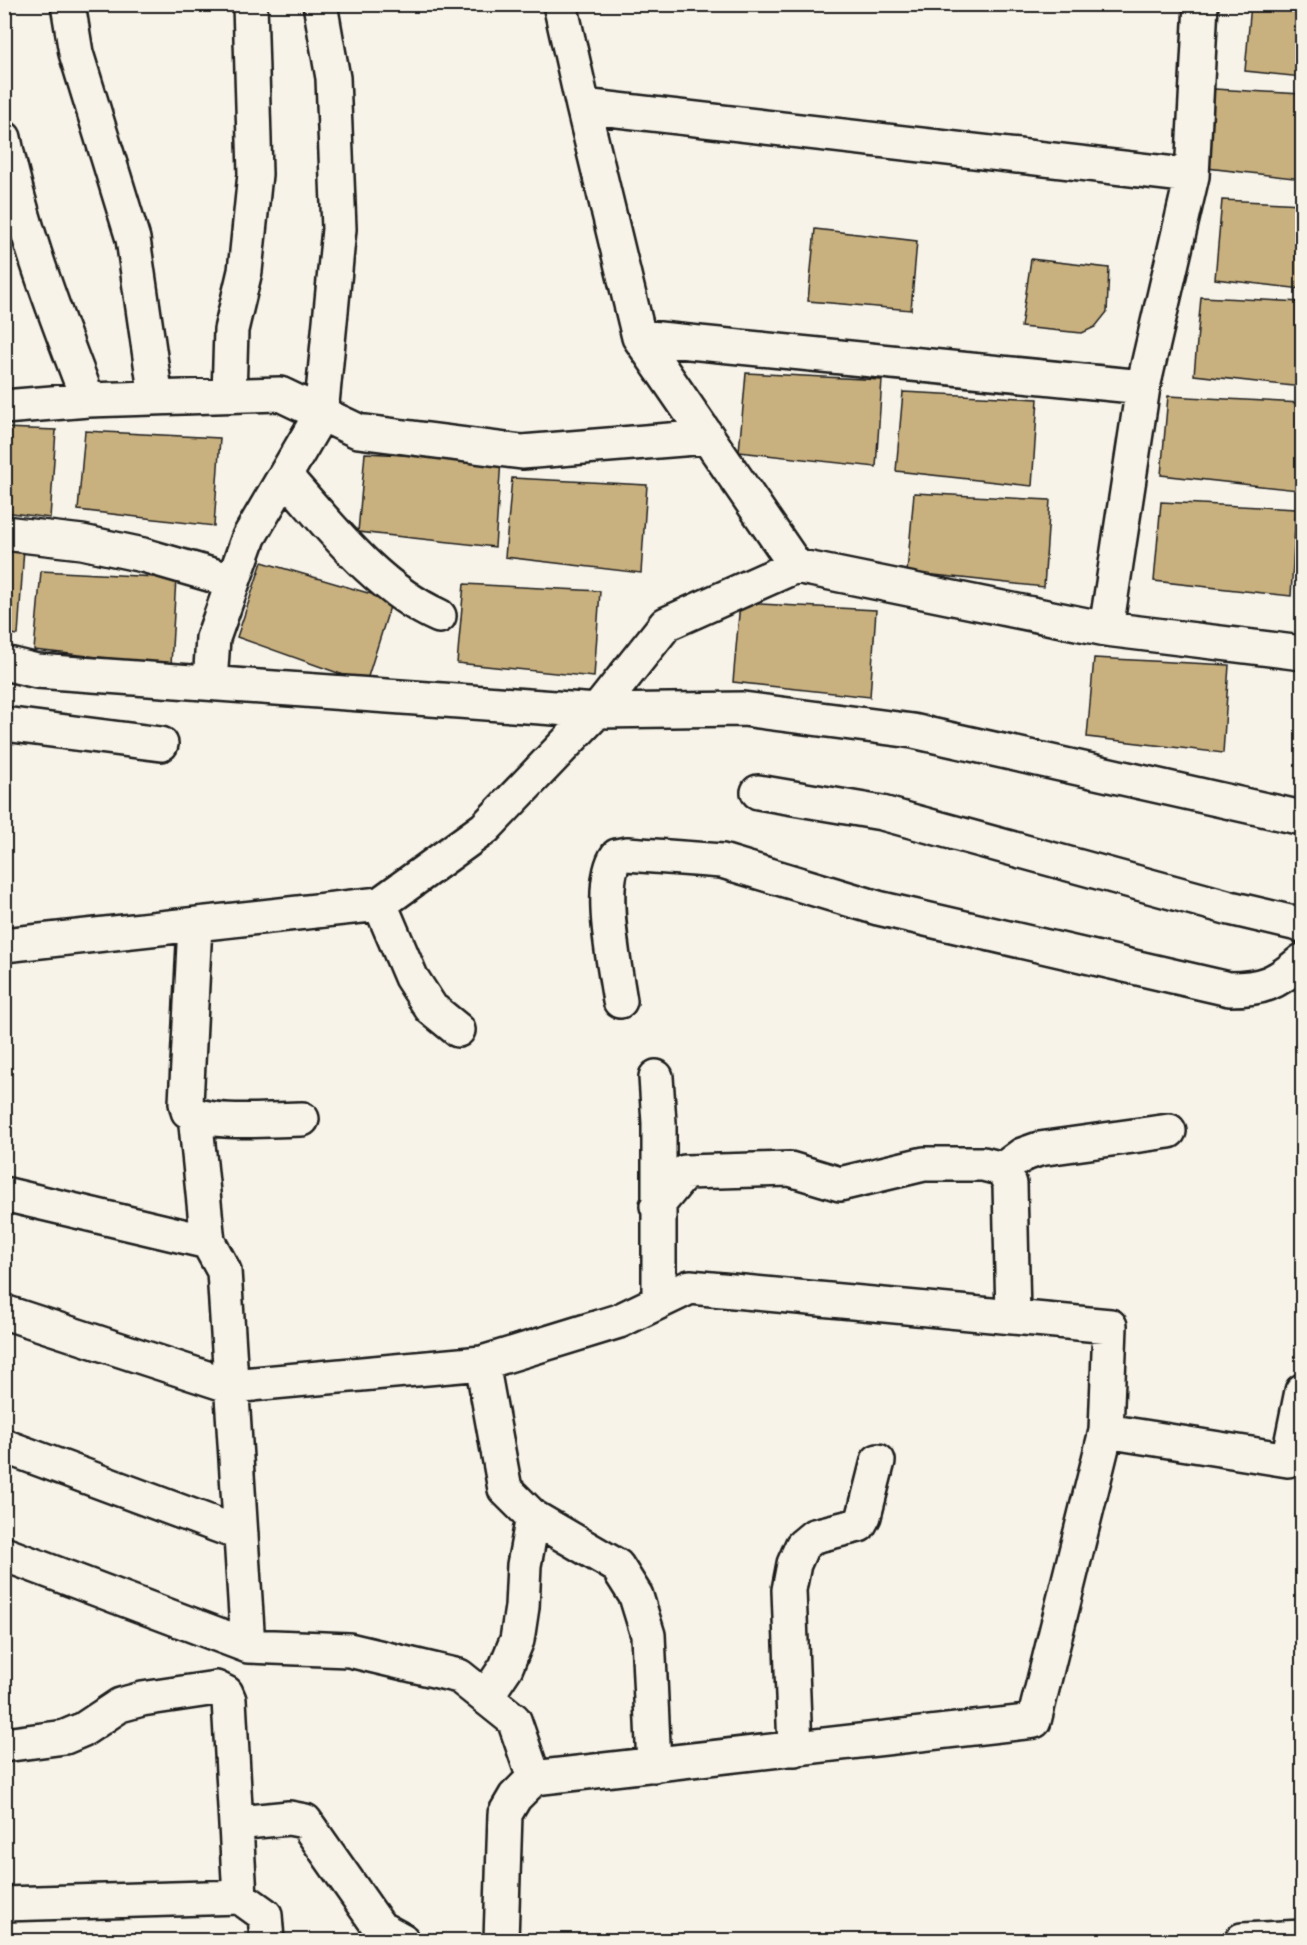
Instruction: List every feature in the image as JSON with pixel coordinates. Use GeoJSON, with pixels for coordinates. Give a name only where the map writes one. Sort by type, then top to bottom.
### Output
{"type":"FeatureCollection","features":[{"type":"Feature","properties":{"kind":"street"},"geometry":{"type":"LineString","coordinates":[[68,4],[76,53],[133,239],[156,398]]}},
{"type":"Feature","properties":{"kind":"street"},"geometry":{"type":"LineString","coordinates":[[229,395],[231,330],[245,271],[255,174],[250,4]]}},
{"type":"Feature","properties":{"kind":"street"},"geometry":{"type":"LineString","coordinates":[[210,683],[213,638],[249,537],[321,414],[339,229],[333,78],[321,4]]}},
{"type":"Feature","properties":{"kind":"street"},"geometry":{"type":"LineString","coordinates":[[560,4],[639,337],[796,566]]}},
{"type":"Feature","properties":{"kind":"street"},"geometry":{"type":"LineString","coordinates":[[1106,629],[1143,387],[1192,176],[1201,4]]}},
{"type":"Feature","properties":{"kind":"street"},"geometry":{"type":"LineString","coordinates":[[583,106],[1192,176]]}},
{"type":"Feature","properties":{"kind":"street"},"geometry":{"type":"LineString","coordinates":[[4,138],[16,196],[52,306],[88,400]]}},
{"type":"Feature","properties":{"kind":"street"},"geometry":{"type":"LineString","coordinates":[[639,337],[1143,387]]}},
{"type":"Feature","properties":{"kind":"street"},"geometry":{"type":"LineString","coordinates":[[4,407],[88,400],[280,394],[358,431],[522,452],[707,437]]}},
{"type":"Feature","properties":{"kind":"street"},"geometry":{"type":"LineString","coordinates":[[285,476],[381,578],[419,607],[439,616]]}},
{"type":"Feature","properties":{"kind":"street"},"geometry":{"type":"LineString","coordinates":[[4,533],[82,542],[143,555],[233,580]]}},
{"type":"Feature","properties":{"kind":"street"},"geometry":{"type":"LineString","coordinates":[[4,945],[380,904],[485,828],[597,711],[666,624],[796,566],[1106,629],[1302,653]]}},
{"type":"Feature","properties":{"kind":"street"},"geometry":{"type":"LineString","coordinates":[[4,663],[37,671],[597,711],[743,710],[913,731],[1302,818]]}},
{"type":"Feature","properties":{"kind":"street"},"geometry":{"type":"LineString","coordinates":[[4,724],[161,744]]}},
{"type":"Feature","properties":{"kind":"street"},"geometry":{"type":"LineString","coordinates":[[758,792],[882,813],[1230,908],[1302,925]]}},
{"type":"Feature","properties":{"kind":"street"},"geometry":{"type":"LineString","coordinates":[[620,1001],[609,927],[609,877],[612,862],[616,856],[627,854],[722,861],[878,908],[1229,988],[1255,989],[1281,980],[1302,961]]}},
{"type":"Feature","properties":{"kind":"street"},"geometry":{"type":"LineString","coordinates":[[380,904],[411,977],[431,1008],[458,1030]]}},
{"type":"Feature","properties":{"kind":"street"},"geometry":{"type":"LineString","coordinates":[[195,925],[186,1102],[188,1110],[195,1115],[210,1119],[302,1119]]}},
{"type":"Feature","properties":{"kind":"street"},"geometry":{"type":"LineString","coordinates":[[656,1077],[659,1123],[657,1206],[660,1302]]}},
{"type":"Feature","properties":{"kind":"street"},"geometry":{"type":"LineString","coordinates":[[195,1115],[208,1242],[224,1271],[248,1646]]}},
{"type":"Feature","properties":{"kind":"street"},"geometry":{"type":"LineString","coordinates":[[1003,1169],[1022,1155],[1039,1149],[1169,1131]]}},
{"type":"Feature","properties":{"kind":"street"},"geometry":{"type":"LineString","coordinates":[[657,1206],[686,1172],[790,1169],[840,1184],[924,1164],[983,1164],[1003,1169]]}},
{"type":"Feature","properties":{"kind":"street"},"geometry":{"type":"LineString","coordinates":[[1003,1169],[1010,1184],[1013,1316]]}},
{"type":"Feature","properties":{"kind":"street"},"geometry":{"type":"LineString","coordinates":[[4,1194],[208,1242]]}},
{"type":"Feature","properties":{"kind":"street"},"geometry":{"type":"LineString","coordinates":[[4,1312],[231,1386],[482,1363],[618,1322],[690,1287],[1110,1326],[1106,1431],[1034,1721],[534,1778],[514,1797],[505,1814],[496,1940]]}},
{"type":"Feature","properties":{"kind":"street"},"geometry":{"type":"LineString","coordinates":[[482,1363],[505,1489],[532,1517],[617,1566],[636,1596],[648,1635],[654,1765]]}},
{"type":"Feature","properties":{"kind":"street"},"geometry":{"type":"LineString","coordinates":[[1106,1431],[1288,1460],[1302,1391]]}},
{"type":"Feature","properties":{"kind":"street"},"geometry":{"type":"LineString","coordinates":[[4,1446],[241,1534]]}},
{"type":"Feature","properties":{"kind":"street"},"geometry":{"type":"LineString","coordinates":[[795,1749],[789,1590],[794,1564],[802,1546],[814,1536],[859,1525],[864,1516],[878,1461]]}},
{"type":"Feature","properties":{"kind":"street"},"geometry":{"type":"LineString","coordinates":[[486,1697],[506,1667],[517,1640],[522,1607],[524,1565],[532,1517]]}},
{"type":"Feature","properties":{"kind":"street"},"geometry":{"type":"LineString","coordinates":[[5,1556],[248,1646],[349,1650],[459,1676],[514,1720],[534,1778]]}},
{"type":"Feature","properties":{"kind":"street"},"geometry":{"type":"LineString","coordinates":[[4,1745],[65,1737],[84,1730],[120,1706],[142,1699],[216,1688],[226,1693],[229,1700],[240,1897]]}},
{"type":"Feature","properties":{"kind":"street"},"geometry":{"type":"LineString","coordinates":[[236,1823],[289,1818],[305,1821],[380,1928],[402,1941]]}},
{"type":"Feature","properties":{"kind":"street"},"geometry":{"type":"LineString","coordinates":[[4,1904],[240,1897],[265,1915],[267,1941]]}},
{"type":"Feature","properties":{"kind":"street"},"geometry":{"type":"LineString","coordinates":[[1242,1941],[1302,1937]]}},
{"type":"Feature","properties":{"kind":"building"},"geometry":{"type":"Polygon","coordinates":[[[1251,4],[1302,4],[1302,77],[1245,71],[1251,4]]]}},
{"type":"Feature","properties":{"kind":"building"},"geometry":{"type":"Polygon","coordinates":[[[1214,89],[1302,94],[1302,179],[1207,168],[1214,89]]]}},
{"type":"Feature","properties":{"kind":"building"},"geometry":{"type":"Polygon","coordinates":[[[1222,200],[1302,204],[1302,289],[1215,279],[1222,200]]]}},
{"type":"Feature","properties":{"kind":"building"},"geometry":{"type":"Polygon","coordinates":[[[815,229],[917,241],[911,310],[808,301],[815,229]]]}},
{"type":"Feature","properties":{"kind":"building"},"geometry":{"type":"Polygon","coordinates":[[[1031,259],[1109,268],[1107,312],[1095,327],[1082,333],[1021,327],[1031,259]]]}},
{"type":"Feature","properties":{"kind":"building"},"geometry":{"type":"Polygon","coordinates":[[[1201,297],[1302,302],[1302,387],[1194,375],[1201,297]]]}},
{"type":"Feature","properties":{"kind":"building"},"geometry":{"type":"Polygon","coordinates":[[[746,373],[882,380],[876,467],[739,452],[746,373]]]}},
{"type":"Feature","properties":{"kind":"building"},"geometry":{"type":"Polygon","coordinates":[[[903,392],[1038,399],[1032,486],[896,471],[903,392]]]}},
{"type":"Feature","properties":{"kind":"building"},"geometry":{"type":"Polygon","coordinates":[[[1168,396],[1302,403],[1298,490],[1161,475],[1168,396]]]}},
{"type":"Feature","properties":{"kind":"building"},"geometry":{"type":"Polygon","coordinates":[[[4,428],[56,430],[50,518],[4,512],[4,428]]]}},
{"type":"Feature","properties":{"kind":"building"},"geometry":{"type":"Polygon","coordinates":[[[85,431],[220,438],[214,526],[78,510],[85,431]]]}},
{"type":"Feature","properties":{"kind":"building"},"geometry":{"type":"Polygon","coordinates":[[[365,453],[501,460],[495,547],[358,532],[365,453]]]}},
{"type":"Feature","properties":{"kind":"building"},"geometry":{"type":"Polygon","coordinates":[[[512,478],[647,485],[641,573],[505,557],[512,478]]]}},
{"type":"Feature","properties":{"kind":"building"},"geometry":{"type":"Polygon","coordinates":[[[914,493],[1050,500],[1044,587],[907,572],[914,493]]]}},
{"type":"Feature","properties":{"kind":"building"},"geometry":{"type":"Polygon","coordinates":[[[1161,502],[1296,509],[1291,596],[1154,581],[1161,502]]]}},
{"type":"Feature","properties":{"kind":"building"},"geometry":{"type":"Polygon","coordinates":[[[4,547],[24,548],[18,635],[4,633],[4,547]]]}},
{"type":"Feature","properties":{"kind":"building"},"geometry":{"type":"Polygon","coordinates":[[[262,562],[392,600],[366,683],[237,637],[262,562]]]}},
{"type":"Feature","properties":{"kind":"building"},"geometry":{"type":"Polygon","coordinates":[[[41,571],[176,578],[171,665],[34,650],[41,571]]]}},
{"type":"Feature","properties":{"kind":"building"},"geometry":{"type":"Polygon","coordinates":[[[464,584],[600,591],[594,677],[457,663],[464,584]]]}},
{"type":"Feature","properties":{"kind":"building"},"geometry":{"type":"Polygon","coordinates":[[[740,603],[876,610],[870,697],[733,682],[740,603]]]}},
{"type":"Feature","properties":{"kind":"building"},"geometry":{"type":"Polygon","coordinates":[[[1094,658],[1229,665],[1223,753],[1087,737],[1094,658]]]}}]}
